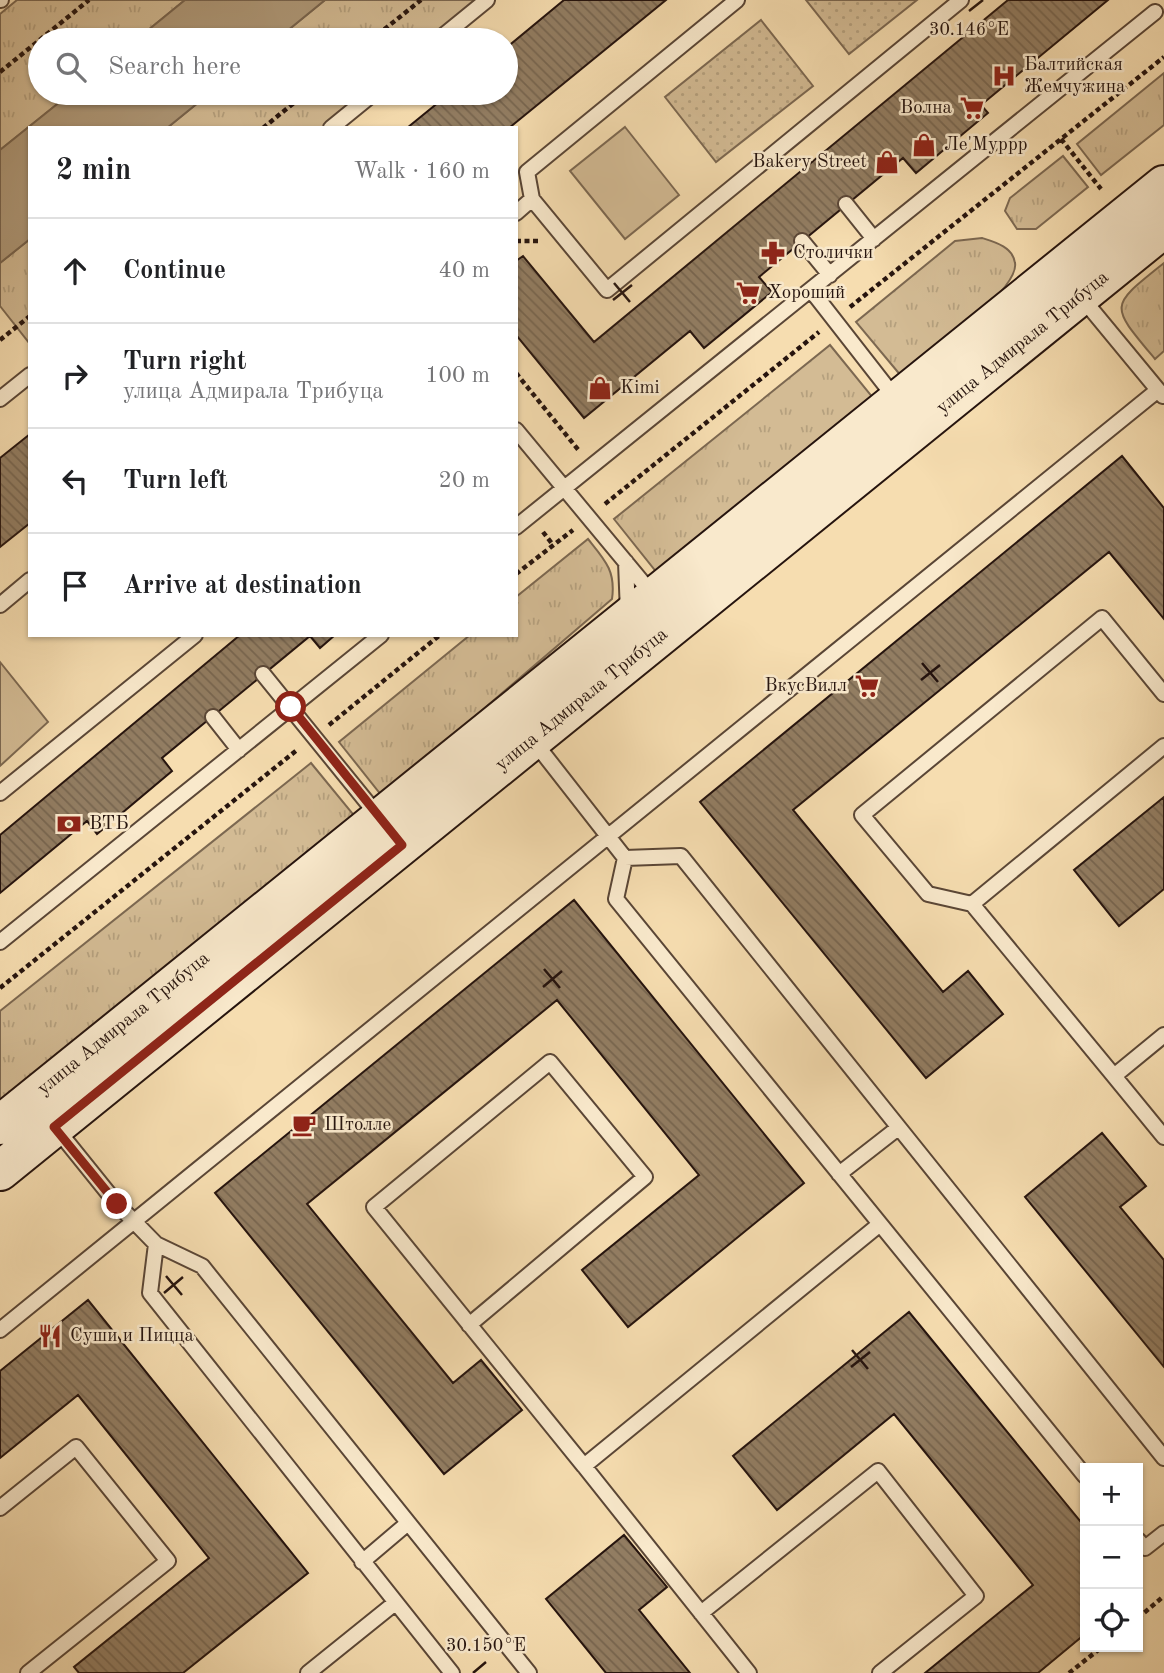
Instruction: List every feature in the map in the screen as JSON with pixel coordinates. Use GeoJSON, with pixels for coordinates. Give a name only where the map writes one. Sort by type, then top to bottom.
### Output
{"type":"FeatureCollection","features":[{"type":"Feature","properties":{"kind":"street","name":"улица Адмирала Трибуца"},"geometry":{"type":"LineString","coordinates":[[4,1159],[43,1113],[658,612],[1070,283],[1164,186]]}},
{"type":"Feature","properties":{"kind":"street","name":"улица Адмирала Трибуца"},"geometry":{"type":"LineString","coordinates":[[1070,283],[1164,228]]}},
{"type":"Feature","properties":{"kind":"street","name":"улица Адмирала Трибуца"},"geometry":{"type":"LineString","coordinates":[[0,1125],[43,1113]]}},
{"type":"Feature","properties":{"kind":"lane"},"geometry":{"type":"LineString","coordinates":[[453,28],[487,0]]}},
{"type":"Feature","properties":{"kind":"lane"},"geometry":{"type":"LineString","coordinates":[[737,0],[527,172],[533,200],[607,290],[961,0]]}},
{"type":"Feature","properties":{"kind":"lane"},"geometry":{"type":"LineString","coordinates":[[518,525],[1156,12]]}},
{"type":"Feature","properties":{"kind":"lane"},"geometry":{"type":"LineString","coordinates":[[333,126],[359,105]]}},
{"type":"Feature","properties":{"kind":"lane"},"geometry":{"type":"LineString","coordinates":[[518,211],[533,200]]}},
{"type":"Feature","properties":{"kind":"lane"},"geometry":{"type":"LineString","coordinates":[[846,204],[874,239]]}},
{"type":"Feature","properties":{"kind":"lane"},"geometry":{"type":"LineString","coordinates":[[803,241],[830,275]]}},
{"type":"Feature","properties":{"kind":"lane"},"geometry":{"type":"LineString","coordinates":[[0,1330],[607,836],[1161,394],[1070,283]]}},
{"type":"Feature","properties":{"kind":"lane"},"geometry":{"type":"LineString","coordinates":[[811,290],[908,414]]}},
{"type":"Feature","properties":{"kind":"lane"},"geometry":{"type":"LineString","coordinates":[[0,399],[28,377]]}},
{"type":"Feature","properties":{"kind":"lane"},"geometry":{"type":"LineString","coordinates":[[518,432],[626,562],[658,612]]}},
{"type":"Feature","properties":{"kind":"lane"},"geometry":{"type":"LineString","coordinates":[[626,562],[658,612]]}},
{"type":"Feature","properties":{"kind":"lane"},"geometry":{"type":"LineString","coordinates":[[0,605],[28,582]]}},
{"type":"Feature","properties":{"kind":"lane"},"geometry":{"type":"LineString","coordinates":[[1164,694],[1102,618],[862,815],[928,894],[972,904],[1164,1137]]}},
{"type":"Feature","properties":{"kind":"lane"},"geometry":{"type":"LineString","coordinates":[[0,793],[193,637]]}},
{"type":"Feature","properties":{"kind":"lane"},"geometry":{"type":"LineString","coordinates":[[0,942],[378,637]]}},
{"type":"Feature","properties":{"kind":"lane"},"geometry":{"type":"LineString","coordinates":[[263,674],[391,832]]}},
{"type":"Feature","properties":{"kind":"lane"},"geometry":{"type":"LineString","coordinates":[[213,717],[239,750]]}},
{"type":"Feature","properties":{"kind":"lane"},"geometry":{"type":"LineString","coordinates":[[521,726],[625,858]]}},
{"type":"Feature","properties":{"kind":"lane"},"geometry":{"type":"LineString","coordinates":[[972,904],[1164,746]]}},
{"type":"Feature","properties":{"kind":"lane"},"geometry":{"type":"LineString","coordinates":[[625,858],[681,856],[1164,1458]]}},
{"type":"Feature","properties":{"kind":"lane"},"geometry":{"type":"LineString","coordinates":[[625,858],[615,899],[1080,1470]]}},
{"type":"Feature","properties":{"kind":"lane"},"geometry":{"type":"LineString","coordinates":[[1114,1076],[1164,1035]]}},
{"type":"Feature","properties":{"kind":"lane"},"geometry":{"type":"LineString","coordinates":[[469,1325],[645,1177],[550,1062],[374,1207],[749,1673]]}},
{"type":"Feature","properties":{"kind":"lane"},"geometry":{"type":"LineString","coordinates":[[43,1113],[134,1222],[156,1244],[202,1266],[529,1673]]}},
{"type":"Feature","properties":{"kind":"lane"},"geometry":{"type":"LineString","coordinates":[[839,1174],[898,1128]]}},
{"type":"Feature","properties":{"kind":"lane"},"geometry":{"type":"LineString","coordinates":[[584,1466],[880,1224]]}},
{"type":"Feature","properties":{"kind":"lane"},"geometry":{"type":"LineString","coordinates":[[156,1244],[150,1293],[452,1673]]}},
{"type":"Feature","properties":{"kind":"lane"},"geometry":{"type":"LineString","coordinates":[[0,1508],[76,1447],[168,1561],[28,1673]]}},
{"type":"Feature","properties":{"kind":"lane"},"geometry":{"type":"LineString","coordinates":[[701,1613],[878,1471],[976,1596],[880,1673]]}},
{"type":"Feature","properties":{"kind":"lane"},"geometry":{"type":"LineString","coordinates":[[362,1562],[408,1523]]}},
{"type":"Feature","properties":{"kind":"lane"},"geometry":{"type":"LineString","coordinates":[[1143,1547],[1164,1533]]}},
{"type":"Feature","properties":{"kind":"lane"},"geometry":{"type":"LineString","coordinates":[[308,1673],[395,1604]]}},
{"type":"Feature","properties":{"kind":"path"},"geometry":{"type":"LineString","coordinates":[[54,28],[89,0]]}},
{"type":"Feature","properties":{"kind":"path"},"geometry":{"type":"LineString","coordinates":[[386,28],[421,0]]}},
{"type":"Feature","properties":{"kind":"path"},"geometry":{"type":"LineString","coordinates":[[0,72],[28,49]]}},
{"type":"Feature","properties":{"kind":"path"},"geometry":{"type":"LineString","coordinates":[[267,126],[292,105]]}},
{"type":"Feature","properties":{"kind":"path"},"geometry":{"type":"LineString","coordinates":[[1061,139],[1101,189]]}},
{"type":"Feature","properties":{"kind":"path"},"geometry":{"type":"LineString","coordinates":[[0,340],[28,318]]}},
{"type":"Feature","properties":{"kind":"path"},"geometry":{"type":"LineString","coordinates":[[518,375],[614,496]]}},
{"type":"Feature","properties":{"kind":"path"},"geometry":{"type":"LineString","coordinates":[[0,988],[438,637]]}},
{"type":"Feature","properties":{"kind":"path"},"geometry":{"type":"LineString","coordinates":[[1143,1614],[1164,1596]]}},
{"type":"Feature","properties":{"kind":"path"},"geometry":{"type":"LineString","coordinates":[[1069,1673],[1096,1652]]}},
{"type":"Feature","properties":{"kind":"green space"},"geometry":{"type":"Polygon","coordinates":[[[17,0],[185,0],[151,28],[28,28],[28,105],[56,105],[0,150],[0,14],[17,0]]]}},
{"type":"Feature","properties":{"kind":"green space"},"geometry":{"type":"Polygon","coordinates":[[[325,0],[487,0],[453,28],[291,28],[325,0]]]}},
{"type":"Feature","properties":{"kind":"green space"},"geometry":{"type":"Polygon","coordinates":[[[806,0],[917,0],[849,54],[806,0]]]}},
{"type":"Feature","properties":{"kind":"green space"},"geometry":{"type":"Polygon","coordinates":[[[761,20],[813,86],[716,162],[665,97],[761,20]]]}},
{"type":"Feature","properties":{"kind":"green space"},"geometry":{"type":"Polygon","coordinates":[[[1164,73],[1164,125],[1101,175],[1077,144],[1164,73]]]}},
{"type":"Feature","properties":{"kind":"green space"},"geometry":{"type":"Polygon","coordinates":[[[195,105],[359,105],[333,126],[169,126],[195,105]]]}},
{"type":"Feature","properties":{"kind":"green space"},"geometry":{"type":"Polygon","coordinates":[[[625,127],[679,195],[625,239],[570,171],[625,127]]]}},
{"type":"Feature","properties":{"kind":"green space"},"geometry":{"type":"Polygon","coordinates":[[[1063,156],[1088,187],[1036,229],[1017,229],[1005,211],[1010,198],[1063,156]]]}},
{"type":"Feature","properties":{"kind":"green space"},"geometry":{"type":"Polygon","coordinates":[[[982,238],[1003,246],[1011,253],[1015,263],[1012,275],[1003,290],[969,324],[902,377],[856,322],[955,241],[982,238]]]}},
{"type":"Feature","properties":{"kind":"green space"},"geometry":{"type":"Polygon","coordinates":[[[28,241],[28,341],[0,306],[0,263],[28,241]]]}},
{"type":"Feature","properties":{"kind":"green space"},"geometry":{"type":"Polygon","coordinates":[[[1164,263],[1164,351],[1155,359],[1129,327],[1122,307],[1125,298],[1133,289],[1164,263]]]}},
{"type":"Feature","properties":{"kind":"green space"},"geometry":{"type":"Polygon","coordinates":[[[830,345],[874,399],[658,574],[614,519],[830,345]]]}},
{"type":"Feature","properties":{"kind":"green space"},"geometry":{"type":"Polygon","coordinates":[[[588,539],[611,573],[612,599],[382,796],[339,742],[468,637],[518,637],[518,595],[588,539]]]}},
{"type":"Feature","properties":{"kind":"green space"},"geometry":{"type":"Polygon","coordinates":[[[0,662],[48,722],[0,766],[0,662]]]}},
{"type":"Feature","properties":{"kind":"green space"},"geometry":{"type":"Polygon","coordinates":[[[311,763],[357,819],[0,1101],[0,1011],[311,763]]]}},
{"type":"Feature","properties":{"kind":"shaded area"},"geometry":{"type":"Polygon","coordinates":[[[185,0],[325,0],[291,28],[151,28],[185,0]]]}},
{"type":"Feature","properties":{"kind":"shaded area"},"geometry":{"type":"Polygon","coordinates":[[[56,105],[195,105],[169,126],[30,126],[56,105]]]}},
{"type":"Feature","properties":{"kind":"shaded area"},"geometry":{"type":"Polygon","coordinates":[[[28,128],[28,241],[0,263],[0,150],[28,128]]]}},
{"type":"Feature","properties":{"kind":"building"},"geometry":{"type":"Polygon","coordinates":[[[564,0],[666,0],[511,126],[409,126],[435,105],[518,105],[518,38],[564,0]]]}},
{"type":"Feature","properties":{"kind":"building"},"geometry":{"type":"Polygon","coordinates":[[[1008,0],[1108,0],[981,105],[988,113],[916,173],[903,158],[759,277],[772,292],[704,348],[690,331],[584,418],[518,337],[518,260],[523,256],[594,342],[1008,0]]]}},
{"type":"Feature","properties":{"kind":"building"},"geometry":{"type":"Polygon","coordinates":[[[28,436],[28,525],[0,547],[0,458],[28,436]]]}},
{"type":"Feature","properties":{"kind":"building"},"geometry":{"type":"Polygon","coordinates":[[[1122,456],[1164,508],[1164,619],[1109,552],[793,810],[943,992],[968,971],[1003,1014],[926,1078],[700,802],[1122,456]]]}},
{"type":"Feature","properties":{"kind":"building"},"geometry":{"type":"Polygon","coordinates":[[[238,637],[309,637],[162,758],[172,771],[97,834],[87,821],[0,893],[0,835],[238,637]]]}},
{"type":"Feature","properties":{"kind":"building"},"geometry":{"type":"Polygon","coordinates":[[[311,637],[333,637],[320,648],[311,637]]]}},
{"type":"Feature","properties":{"kind":"building"},"geometry":{"type":"Polygon","coordinates":[[[1164,797],[1164,889],[1119,926],[1074,870],[1164,797]]]}},
{"type":"Feature","properties":{"kind":"building"},"geometry":{"type":"Polygon","coordinates":[[[574,900],[804,1183],[628,1327],[582,1270],[699,1175],[557,1000],[307,1204],[453,1383],[481,1360],[522,1410],[444,1474],[215,1193],[574,900]]]}},
{"type":"Feature","properties":{"kind":"building"},"geometry":{"type":"Polygon","coordinates":[[[574,900],[804,1183],[628,1327],[582,1270],[699,1175],[557,1000],[307,1204],[453,1383],[481,1360],[522,1410],[444,1474],[215,1193],[574,900]]]}},
{"type":"Feature","properties":{"kind":"building"},"geometry":{"type":"Polygon","coordinates":[[[1102,1133],[1146,1186],[1120,1207],[1164,1260],[1164,1367],[1025,1197],[1102,1133]]]}},
{"type":"Feature","properties":{"kind":"building"},"geometry":{"type":"Polygon","coordinates":[[[1102,1133],[1146,1186],[1120,1207],[1164,1260],[1164,1367],[1025,1197],[1102,1133]]]}},
{"type":"Feature","properties":{"kind":"building"},"geometry":{"type":"Polygon","coordinates":[[[88,1300],[308,1573],[183,1673],[79,1673],[74,1667],[209,1558],[78,1395],[0,1458],[0,1371],[88,1300]]]}},
{"type":"Feature","properties":{"kind":"building"},"geometry":{"type":"Polygon","coordinates":[[[909,1312],[1080,1521],[1080,1638],[1038,1673],[925,1673],[1033,1585],[894,1414],[777,1510],[733,1456],[909,1312]]]}},
{"type":"Feature","properties":{"kind":"building"},"geometry":{"type":"Polygon","coordinates":[[[909,1312],[1080,1521],[1080,1638],[1038,1673],[925,1673],[1033,1585],[894,1414],[777,1510],[733,1456],[909,1312]]]}},
{"type":"Feature","properties":{"kind":"building"},"geometry":{"type":"Polygon","coordinates":[[[624,1535],[667,1587],[639,1610],[690,1673],[606,1673],[546,1599],[624,1535]]]}},
{"type":"Feature","properties":{"kind":"building"},"geometry":{"type":"Polygon","coordinates":[[[624,1535],[667,1587],[639,1610],[690,1673],[606,1673],[546,1599],[624,1535]]]}},
{"type":"Feature","properties":{"kind":"place","name":"Балтийская Жемчужина"},"geometry":{"type":"Point","coordinates":[1004,76]}},
{"type":"Feature","properties":{"kind":"place","name":"Волна"},"geometry":{"type":"Point","coordinates":[972,108]}},
{"type":"Feature","properties":{"kind":"place","name":"Ле'Муррр"},"geometry":{"type":"Point","coordinates":[924,145]}},
{"type":"Feature","properties":{"kind":"place","name":"Bakery Street"},"geometry":{"type":"Point","coordinates":[887,162]}},
{"type":"Feature","properties":{"kind":"place","name":"Столички"},"geometry":{"type":"Point","coordinates":[773,253]}},
{"type":"Feature","properties":{"kind":"place","name":"Хороший"},"geometry":{"type":"Point","coordinates":[748,293]}},
{"type":"Feature","properties":{"kind":"place","name":"Kimi"},"geometry":{"type":"Point","coordinates":[600,388]}},
{"type":"Feature","properties":{"kind":"place","name":"ВкусВилл"},"geometry":{"type":"Point","coordinates":[867,686]}},
{"type":"Feature","properties":{"kind":"place","name":"ВТБ"},"geometry":{"type":"Point","coordinates":[69,824]}},
{"type":"Feature","properties":{"kind":"place","name":"Штолле"},"geometry":{"type":"Point","coordinates":[304,1125]}},
{"type":"Feature","properties":{"kind":"place","name":"Суши и Пицца"},"geometry":{"type":"Point","coordinates":[50,1336]}},
{"type":"Feature","properties":{"kind":"route"},"geometry":{"type":"LineString","coordinates":[[117,1204],[54,1127],[402,845],[291,707]]}}]}
